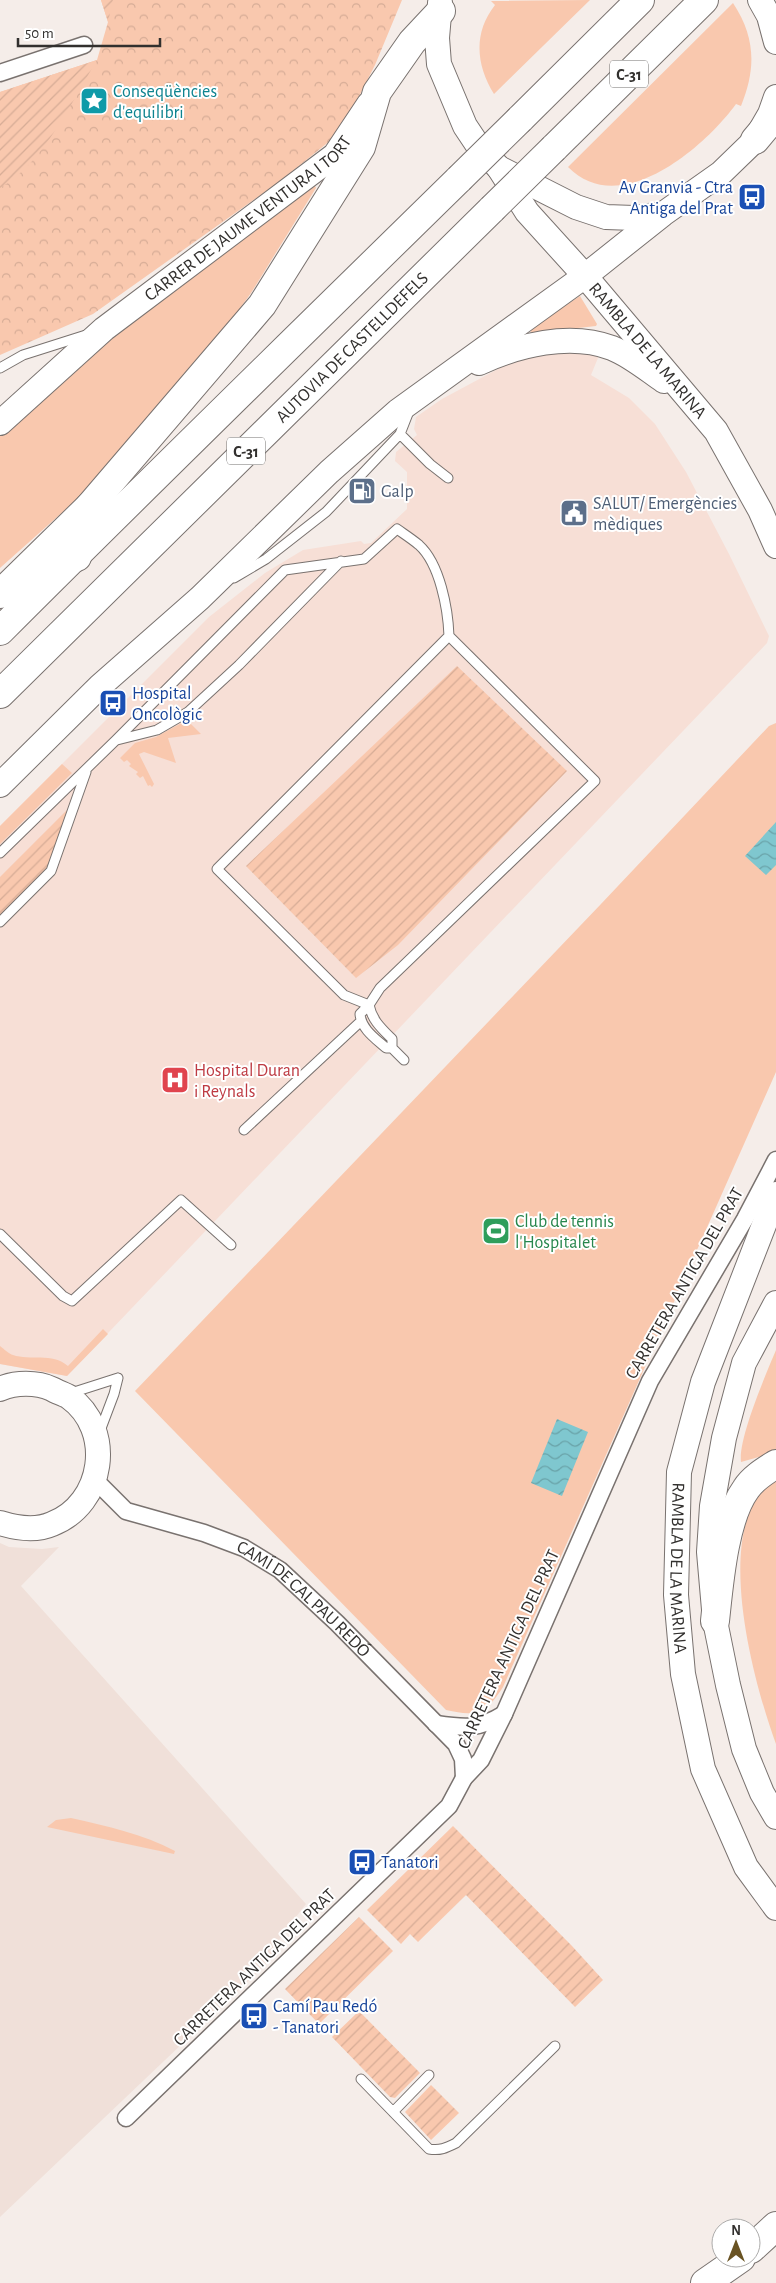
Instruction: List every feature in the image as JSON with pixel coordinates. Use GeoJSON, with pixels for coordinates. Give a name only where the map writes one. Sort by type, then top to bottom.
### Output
{"type":"FeatureCollection","features":[{"type":"Feature","properties":{"kind":"highway","name":"C-31"},"geometry":{"type":"LineString","coordinates":[[0,631],[640,0]]}},
{"type":"Feature","properties":{"kind":"highway","name":"AUTOVIA DE CASTELLDEFELS"},"geometry":{"type":"LineString","coordinates":[[0,694],[704,0]]}},
{"type":"Feature","properties":{"kind":"highway"},"geometry":{"type":"LineString","coordinates":[[77,557],[89,507],[262,305],[361,147],[377,92],[412,42],[444,4]]}},
{"type":"Feature","properties":{"kind":"highway"},"geometry":{"type":"LineString","coordinates":[[754,140],[776,115]]}},
{"type":"Feature","properties":{"kind":"highway"},"geometry":{"type":"LineString","coordinates":[[0,594],[199,400],[245,388]]}},
{"type":"Feature","properties":{"kind":"highway"},"geometry":{"type":"LineString","coordinates":[[715,1621],[720,1578],[732,1517],[746,1489],[763,1472],[776,1464]]}},
{"type":"Feature","properties":{"kind":"highway"},"geometry":{"type":"LineString","coordinates":[[761,2240],[776,2226]]}},
{"type":"Feature","properties":{"kind":"highway"},"geometry":{"type":"LineString","coordinates":[[705,2283],[727,2268]]}},
{"type":"Feature","properties":{"kind":"street"},"geometry":{"type":"LineString","coordinates":[[760,0],[769,16],[776,42]]}},
{"type":"Feature","properties":{"kind":"street"},"geometry":{"type":"LineString","coordinates":[[444,4],[437,38],[439,64],[449,92],[465,126],[479,147],[499,168],[548,191],[576,207],[606,217],[634,218],[664,214]]}},
{"type":"Feature","properties":{"kind":"street"},"geometry":{"type":"LineString","coordinates":[[0,72],[84,45]]}},
{"type":"Feature","properties":{"kind":"street","name":"CARRER DE JAUME VENTURA I TORT"},"geometry":{"type":"LineString","coordinates":[[0,423],[104,330],[335,155],[377,92]]}},
{"type":"Feature","properties":{"kind":"street"},"geometry":{"type":"LineString","coordinates":[[0,785],[100,686],[200,598],[329,472],[413,399],[585,276],[664,214],[721,173],[754,140],[770,114],[776,96]]}},
{"type":"Feature","properties":{"kind":"street","name":"RAMBLA DE LA MARINA"},"geometry":{"type":"LineString","coordinates":[[499,168],[527,212],[585,276],[716,431],[760,510],[776,546]]}},
{"type":"Feature","properties":{"kind":"street"},"geometry":{"type":"LineString","coordinates":[[440,379],[499,354],[550,342],[586,342],[614,348],[687,398]]}},
{"type":"Feature","properties":{"kind":"street","name":"CARRETERA ANTIGA DEL PRAT"},"geometry":{"type":"LineString","coordinates":[[126,2118],[449,1806],[464,1778],[481,1760],[504,1714],[650,1381],[745,1219],[776,1160]]}},
{"type":"Feature","properties":{"kind":"street","name":"RAMBLA DE LA MARINA"},"geometry":{"type":"LineString","coordinates":[[776,1194],[703,1382],[678,1472],[676,1595],[683,1674],[703,1769],[746,1867],[776,1908]]}},
{"type":"Feature","properties":{"kind":"street","name":"RAMBLA DE LA MARINA"},"geometry":{"type":"LineString","coordinates":[[776,1303],[744,1363],[724,1438],[712,1506],[709,1552],[715,1621],[744,1749],[762,1793],[776,1817]]}},
{"type":"Feature","properties":{"kind":"street"},"geometry":{"type":"LineString","coordinates":[[0,1524],[19,1529],[51,1525],[73,1512],[83,1502],[95,1480],[99,1455],[94,1430],[86,1415],[69,1397],[46,1386],[31,1384],[2,1387]]}},
{"type":"Feature","properties":{"kind":"street","name":"CAMÍ DE CAL PAU REDÓ"},"geometry":{"type":"LineString","coordinates":[[95,1480],[126,1512],[204,1533],[244,1548],[280,1570],[337,1623],[456,1744],[463,1760],[464,1778]]}},
{"type":"Feature","properties":{"kind":"street"},"geometry":{"type":"LineString","coordinates":[[436,1724],[466,1728],[480,1726],[504,1714]]}},
{"type":"Feature","properties":{"kind":"lane","name":"CARRER DE JAUME VENTURA I TORT"},"geometry":{"type":"LineString","coordinates":[[0,368],[23,355],[104,330]]}},
{"type":"Feature","properties":{"kind":"lane"},"geometry":{"type":"LineString","coordinates":[[200,598],[266,559],[326,512],[400,434],[413,399]]}},
{"type":"Feature","properties":{"kind":"lane"},"geometry":{"type":"LineString","coordinates":[[400,434],[430,464],[448,478]]}},
{"type":"Feature","properties":{"kind":"lane"},"geometry":{"type":"LineString","coordinates":[[0,853],[116,740],[285,570],[364,559],[397,529],[420,546],[433,565],[448,613],[449,636],[595,781],[380,988],[369,1005],[360,1014],[360,1022],[386,1048],[392,1048]]}},
{"type":"Feature","properties":{"kind":"lane"},"geometry":{"type":"LineString","coordinates":[[116,740],[158,730],[188,712],[239,665],[341,561]]}},
{"type":"Feature","properties":{"kind":"lane"},"geometry":{"type":"LineString","coordinates":[[369,1005],[344,994],[217,869],[449,636]]}},
{"type":"Feature","properties":{"kind":"lane"},"geometry":{"type":"LineString","coordinates":[[0,922],[51,871],[87,768]]}},
{"type":"Feature","properties":{"kind":"lane"},"geometry":{"type":"LineString","coordinates":[[369,1005],[371,1015],[392,1039],[392,1048],[404,1060]]}},
{"type":"Feature","properties":{"kind":"lane"},"geometry":{"type":"LineString","coordinates":[[244,1130],[360,1022]]}},
{"type":"Feature","properties":{"kind":"lane"},"geometry":{"type":"LineString","coordinates":[[0,1234],[63,1296],[72,1301],[181,1200],[231,1245]]}},
{"type":"Feature","properties":{"kind":"lane"},"geometry":{"type":"LineString","coordinates":[[63,1395],[118,1378],[114,1394],[96,1440]]}},
{"type":"Feature","properties":{"kind":"lane"},"geometry":{"type":"LineString","coordinates":[[361,2080],[429,2149],[445,2149],[456,2143],[555,2046]]}},
{"type":"Feature","properties":{"kind":"lane"},"geometry":{"type":"LineString","coordinates":[[393,2112],[429,2075]]}},
{"type":"Feature","properties":{"kind":"shaded area","name":"Hospital Duran i Reynals"},"geometry":{"type":"Polygon","coordinates":[[[555,351],[600,353],[591,375],[629,398],[655,424],[686,472],[729,554],[769,636],[767,643],[67,1376],[0,1364],[0,826],[209,617],[265,573],[303,550],[361,541],[364,544],[371,543],[407,509],[407,472],[395,461],[396,452],[417,435],[414,429],[416,417],[442,399],[509,363],[536,354],[555,351]]]}},
{"type":"Feature","properties":{"kind":"shaded area"},"geometry":{"type":"Polygon","coordinates":[[[0,1543],[9,1547],[42,1549],[59,1547],[21,1586],[306,1904],[282,1935],[266,1964],[0,2217],[0,1543]]]}},
{"type":"Feature","properties":{"kind":"green space"},"geometry":{"type":"Polygon","coordinates":[[[101,0],[402,0],[375,65],[341,132],[279,182],[93,314],[0,355],[0,92],[97,60],[108,22],[101,0]]]}},
{"type":"Feature","properties":{"kind":"green space"},"geometry":{"type":"Polygon","coordinates":[[[101,0],[113,0],[108,22],[101,0]]]}},
{"type":"Feature","properties":{"kind":"green space"},"geometry":{"type":"Polygon","coordinates":[[[590,0],[494,94],[483,72],[480,49],[483,27],[495,5],[491,1],[590,0]]]}},
{"type":"Feature","properties":{"kind":"green space"},"geometry":{"type":"Polygon","coordinates":[[[733,3],[741,16],[750,41],[751,66],[741,106],[736,104],[704,140],[682,157],[660,172],[636,182],[612,186],[589,181],[568,167],[733,3]]]}},
{"type":"Feature","properties":{"kind":"green space"},"geometry":{"type":"Polygon","coordinates":[[[97,60],[67,112],[43,148],[30,164],[0,188],[0,92],[97,60]]]}},
{"type":"Feature","properties":{"kind":"green space"},"geometry":{"type":"Polygon","coordinates":[[[314,184],[316,188],[251,293],[226,328],[93,485],[0,568],[0,436],[118,324],[314,184]]]}},
{"type":"Feature","properties":{"kind":"green space"},"geometry":{"type":"Polygon","coordinates":[[[580,296],[597,324],[596,326],[533,333],[530,331],[531,328],[580,296]]]}},
{"type":"Feature","properties":{"kind":"green space"},"geometry":{"type":"Polygon","coordinates":[[[457,666],[567,771],[398,945],[356,978],[246,866],[457,666]]]}},
{"type":"Feature","properties":{"kind":"green space"},"geometry":{"type":"Polygon","coordinates":[[[187,720],[201,734],[168,738],[176,763],[144,752],[139,754],[154,784],[152,787],[148,786],[143,776],[140,778],[136,774],[138,772],[129,766],[131,764],[127,760],[124,762],[120,758],[135,743],[156,737],[187,720]]]}},
{"type":"Feature","properties":{"kind":"green space","name":"Club de tennis l'Hospitalet"},"geometry":{"type":"Polygon","coordinates":[[[776,723],[776,1072],[503,1687],[491,1703],[479,1711],[465,1713],[446,1710],[135,1391],[769,726],[776,723]]]}},
{"type":"Feature","properties":{"kind":"green space"},"geometry":{"type":"Polygon","coordinates":[[[62,764],[72,773],[0,844],[0,826],[62,764]]]}},
{"type":"Feature","properties":{"kind":"green space"},"geometry":{"type":"Polygon","coordinates":[[[67,810],[49,868],[0,917],[0,877],[67,810]]]}},
{"type":"Feature","properties":{"kind":"green space"},"geometry":{"type":"Polygon","coordinates":[[[103,1329],[108,1334],[67,1376],[0,1364],[0,1346],[13,1355],[55,1359],[68,1366],[103,1329]]]}},
{"type":"Feature","properties":{"kind":"green space"},"geometry":{"type":"Polygon","coordinates":[[[776,1350],[776,1452],[741,1462],[741,1452],[748,1423],[776,1350]]]}},
{"type":"Feature","properties":{"kind":"green space"},"geometry":{"type":"Polygon","coordinates":[[[776,1480],[776,1744],[758,1688],[750,1653],[744,1618],[741,1549],[747,1519],[759,1495],[769,1484],[776,1480]]]}},
{"type":"Feature","properties":{"kind":"green space"},"geometry":{"type":"Polygon","coordinates":[[[71,1818],[138,1835],[175,1851],[174,1854],[47,1827],[56,1820],[71,1818]]]}},
{"type":"Feature","properties":{"kind":"green space"},"geometry":{"type":"Polygon","coordinates":[[[453,1826],[572,1946],[603,1980],[575,2007],[466,1895],[418,1942],[410,1934],[401,1944],[367,1910],[453,1826]]]}},
{"type":"Feature","properties":{"kind":"green space"},"geometry":{"type":"Polygon","coordinates":[[[359,1917],[393,1951],[319,2024],[285,1989],[359,1917]]]}},
{"type":"Feature","properties":{"kind":"green space"},"geometry":{"type":"Polygon","coordinates":[[[359,2011],[420,2073],[395,2098],[390,2097],[332,2037],[359,2011]]]}},
{"type":"Feature","properties":{"kind":"green space"},"geometry":{"type":"Polygon","coordinates":[[[431,2085],[459,2113],[431,2140],[405,2112],[431,2085]]]}},
{"type":"Feature","properties":{"kind":"water"},"geometry":{"type":"Polygon","coordinates":[[[776,822],[776,865],[766,875],[745,856],[776,822]]]}},
{"type":"Feature","properties":{"kind":"water"},"geometry":{"type":"Polygon","coordinates":[[[557,1419],[588,1432],[562,1496],[531,1483],[557,1419]]]}},
{"type":"Feature","properties":{"kind":"place","name":"Conseqüències d'equilibri"},"geometry":{"type":"Point","coordinates":[94,101]}},
{"type":"Feature","properties":{"kind":"place","name":"Av Granvia - Ctra Antiga del Prat"},"geometry":{"type":"Point","coordinates":[752,197]}},
{"type":"Feature","properties":{"kind":"place","name":"Galp"},"geometry":{"type":"Point","coordinates":[362,491]}},
{"type":"Feature","properties":{"kind":"place","name":"SALUT/ Emergències mèdiques"},"geometry":{"type":"Point","coordinates":[574,513]}},
{"type":"Feature","properties":{"kind":"place","name":"Hospital Oncològic"},"geometry":{"type":"Point","coordinates":[113,703]}},
{"type":"Feature","properties":{"kind":"place","name":"Hospital Duran i Reynals"},"geometry":{"type":"Point","coordinates":[175,1080]}},
{"type":"Feature","properties":{"kind":"place","name":"Club de tennis l'Hospitalet"},"geometry":{"type":"Point","coordinates":[496,1231]}},
{"type":"Feature","properties":{"kind":"place","name":"Tanatori"},"geometry":{"type":"Point","coordinates":[362,1862]}},
{"type":"Feature","properties":{"kind":"place","name":"Camí Pau Redó - Tanatori"},"geometry":{"type":"Point","coordinates":[254,2016]}}]}
